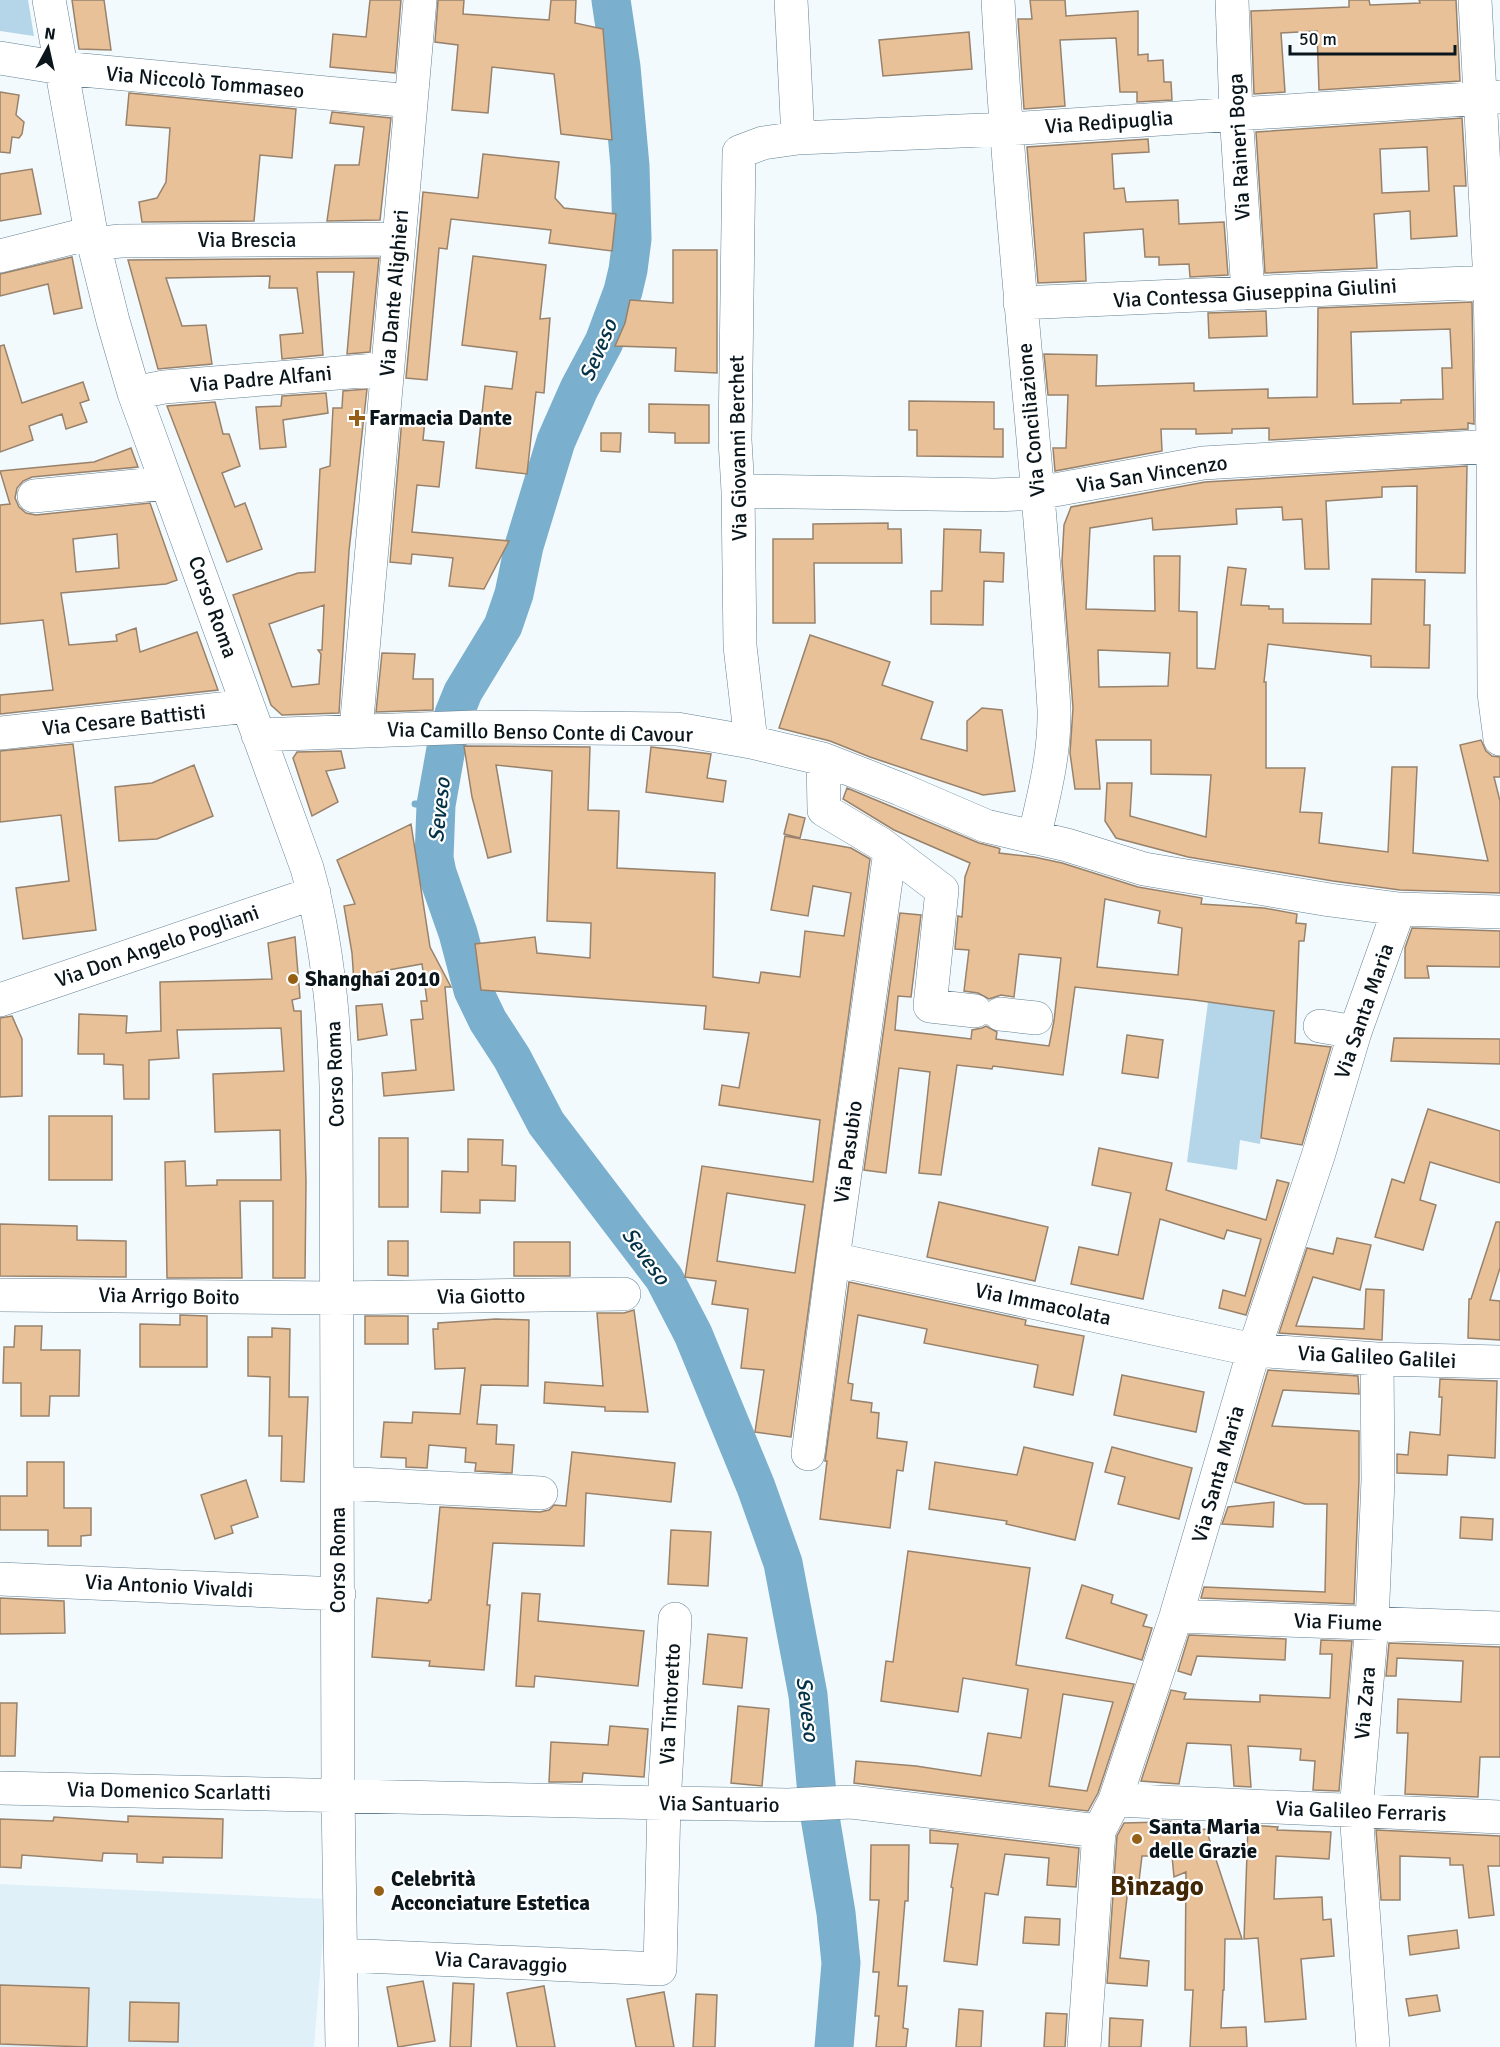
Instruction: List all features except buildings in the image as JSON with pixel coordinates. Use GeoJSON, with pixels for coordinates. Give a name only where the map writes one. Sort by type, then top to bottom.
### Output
{"type":"FeatureCollection","features":[{"type":"Feature","properties":{"kind":"street","name":"Corso Roma"},"geometry":{"type":"LineString","coordinates":[[49,0],[93,238],[113,321],[134,393],[307,868],[322,925],[335,1042],[339,1594],[338,1795],[342,2047]]}},
{"type":"Feature","properties":{"kind":"street","name":"Via Dante Alighieri"},"geometry":{"type":"LineString","coordinates":[[356,730],[420,0]]}},
{"type":"Feature","properties":{"kind":"street"},"geometry":{"type":"LineString","coordinates":[[790,0],[798,138]]}},
{"type":"Feature","properties":{"kind":"street","name":"Via Conciliazione"},"geometry":{"type":"LineString","coordinates":[[999,0],[1020,303],[1038,493],[1054,724],[1049,773],[1034,838]]}},
{"type":"Feature","properties":{"kind":"street","name":"Via Raineri Boga"},"geometry":{"type":"LineString","coordinates":[[1232,0],[1236,113],[1248,293]]}},
{"type":"Feature","properties":{"kind":"street"},"geometry":{"type":"LineString","coordinates":[[1475,0],[1490,98],[1490,282],[1496,356],[1493,446],[1494,693],[1500,739]]}},
{"type":"Feature","properties":{"kind":"street","name":"Via Niccolò Tommaseo"},"geometry":{"type":"LineString","coordinates":[[0,58],[61,68],[411,101]]}},
{"type":"Feature","properties":{"kind":"street","name":"Via Redipuglia"},"geometry":{"type":"LineString","coordinates":[[739,152],[763,143],[798,138],[1007,129],[1490,98]]}},
{"type":"Feature","properties":{"kind":"street","name":"Via Giovanni Berchet"},"geometry":{"type":"LineString","coordinates":[[739,152],[735,440],[740,646],[751,742]]}},
{"type":"Feature","properties":{"kind":"street","name":"Via Brescia"},"geometry":{"type":"LineString","coordinates":[[0,256],[93,238],[120,241],[398,239]]}},
{"type":"Feature","properties":{"kind":"street","name":"Via Contessa Giuseppina Giulini"},"geometry":{"type":"LineString","coordinates":[[1020,303],[1490,282]]}},
{"type":"Feature","properties":{"kind":"street","name":"Via Padre Alfani"},"geometry":{"type":"LineString","coordinates":[[134,393],[164,387],[388,369]]}},
{"type":"Feature","properties":{"kind":"street","name":"Via San Vincenzo"},"geometry":{"type":"LineString","coordinates":[[738,491],[995,495],[1038,493],[1203,463],[1493,446]]}},
{"type":"Feature","properties":{"kind":"street"},"geometry":{"type":"LineString","coordinates":[[34,496],[166,483]]}},
{"type":"Feature","properties":{"kind":"street","name":"Via Camillo Benso Conte di Cavour"},"geometry":{"type":"LineString","coordinates":[[253,721],[356,730],[475,727],[677,729],[751,742],[823,759],[986,826],[1066,845],[1155,871],[1399,909]]}},
{"type":"Feature","properties":{"kind":"street","name":"Via Cesare Battisti"},"geometry":{"type":"LineString","coordinates":[[0,734],[253,721]]}},
{"type":"Feature","properties":{"kind":"street"},"geometry":{"type":"LineString","coordinates":[[823,759],[824,810],[882,843],[942,890],[930,1006],[1036,1018]]}},
{"type":"Feature","properties":{"kind":"street","name":"Via Pasubio"},"geometry":{"type":"LineString","coordinates":[[808,1454],[890,851]]}},
{"type":"Feature","properties":{"kind":"street","name":"Via Don Angelo Pogliani"},"geometry":{"type":"LineString","coordinates":[[0,1000],[314,892]]}},
{"type":"Feature","properties":{"kind":"street"},"geometry":{"type":"LineString","coordinates":[[1399,909],[1500,912]]}},
{"type":"Feature","properties":{"kind":"street","name":"Via Santa Maria"},"geometry":{"type":"LineString","coordinates":[[1084,2047],[1099,1831],[1115,1800],[1176,1616],[1254,1350],[1355,1032],[1399,909]]}},
{"type":"Feature","properties":{"kind":"street"},"geometry":{"type":"LineString","coordinates":[[1320,1026],[1355,1032]]}},
{"type":"Feature","properties":{"kind":"street","name":"Via Immacolata"},"geometry":{"type":"LineString","coordinates":[[833,1259],[1254,1350]]}},
{"type":"Feature","properties":{"kind":"street","name":"Via Giotto"},"geometry":{"type":"LineString","coordinates":[[337,1298],[624,1294]]}},
{"type":"Feature","properties":{"kind":"street","name":"Via Arrigo Boito"},"geometry":{"type":"LineString","coordinates":[[0,1295],[337,1298]]}},
{"type":"Feature","properties":{"kind":"street","name":"Via Galileo Galilei"},"geometry":{"type":"LineString","coordinates":[[1254,1350],[1377,1359],[1500,1362]]}},
{"type":"Feature","properties":{"kind":"street","name":"Via Zara"},"geometry":{"type":"LineString","coordinates":[[1373,2047],[1356,1811],[1372,1623],[1378,1480],[1377,1359]]}},
{"type":"Feature","properties":{"kind":"street"},"geometry":{"type":"LineString","coordinates":[[338,1483],[541,1493]]}},
{"type":"Feature","properties":{"kind":"street","name":"Via Antonio Vivaldi"},"geometry":{"type":"LineString","coordinates":[[0,1579],[339,1594]]}},
{"type":"Feature","properties":{"kind":"street","name":"Via Fiume"},"geometry":{"type":"LineString","coordinates":[[1176,1616],[1500,1628]]}},
{"type":"Feature","properties":{"kind":"street","name":"Via Tintoretto"},"geometry":{"type":"LineString","coordinates":[[660,1970],[664,1803],[675,1619]]}},
{"type":"Feature","properties":{"kind":"street","name":"Via Domenico Scarlatti"},"geometry":{"type":"LineString","coordinates":[[0,1788],[338,1795]]}},
{"type":"Feature","properties":{"kind":"street","name":"Via Santuario"},"geometry":{"type":"LineString","coordinates":[[338,1795],[788,1805],[852,1802],[1099,1831]]}},
{"type":"Feature","properties":{"kind":"street","name":"Via Galileo Ferraris"},"geometry":{"type":"LineString","coordinates":[[1115,1800],[1500,1817]]}},
{"type":"Feature","properties":{"kind":"street","name":"Via Caravaggio"},"geometry":{"type":"LineString","coordinates":[[342,1955],[660,1970]]}},
{"type":"Feature","properties":{"kind":"shaded area"},"geometry":{"type":"Polygon","coordinates":[[[0,0],[28,0],[34,36],[0,31],[0,0]]]}},
{"type":"Feature","properties":{"kind":"shaded area"},"geometry":{"type":"Polygon","coordinates":[[[1208,1002],[1274,1011],[1260,1144],[1240,1140],[1237,1170],[1187,1162],[1208,1002]]]}},
{"type":"Feature","properties":{"kind":"shaded area"},"geometry":{"type":"Polygon","coordinates":[[[0,1884],[326,1899],[314,2047],[0,2047],[0,1884]]]}},
{"type":"Feature","properties":{"kind":"waterway","name":"Seveso"},"geometry":{"type":"LineString","coordinates":[[454,714],[463,692],[503,626],[514,594],[524,546],[556,441],[579,389],[604,342],[623,291],[628,270],[632,239],[630,166],[621,67],[611,0]]}},
{"type":"Feature","properties":{"kind":"waterway","name":"Seveso"},"geometry":{"type":"LineString","coordinates":[[447,743],[436,805],[434,858],[473,990],[546,1123],[664,1278],[693,1334],[756,1487],[783,1563],[808,1695],[817,1794]]}},
{"type":"Feature","properties":{"kind":"waterway"},"geometry":{"type":"LineString","coordinates":[[415,804],[436,805]]}},
{"type":"Feature","properties":{"kind":"waterway","name":"Seveso"},"geometry":{"type":"LineString","coordinates":[[819,1811],[836,1913],[841,1963],[834,2047]]}},
{"type":"Feature","properties":{"kind":"place","name":"Farmacia Dante"},"geometry":{"type":"Point","coordinates":[357,418]}},
{"type":"Feature","properties":{"kind":"place","name":"Shanghai 2010"},"geometry":{"type":"Point","coordinates":[293,979]}},
{"type":"Feature","properties":{"kind":"place","name":"Santa Maria delle Grazie"},"geometry":{"type":"Point","coordinates":[1137,1839]}},
{"type":"Feature","properties":{"kind":"place","name":"Celebrità Acconciature Estetica"},"geometry":{"type":"Point","coordinates":[379,1891]}},
{"type":"Feature","properties":{"kind":"district","name":"Binzago"},"geometry":{"type":"Point","coordinates":[1157,1886]}}]}
